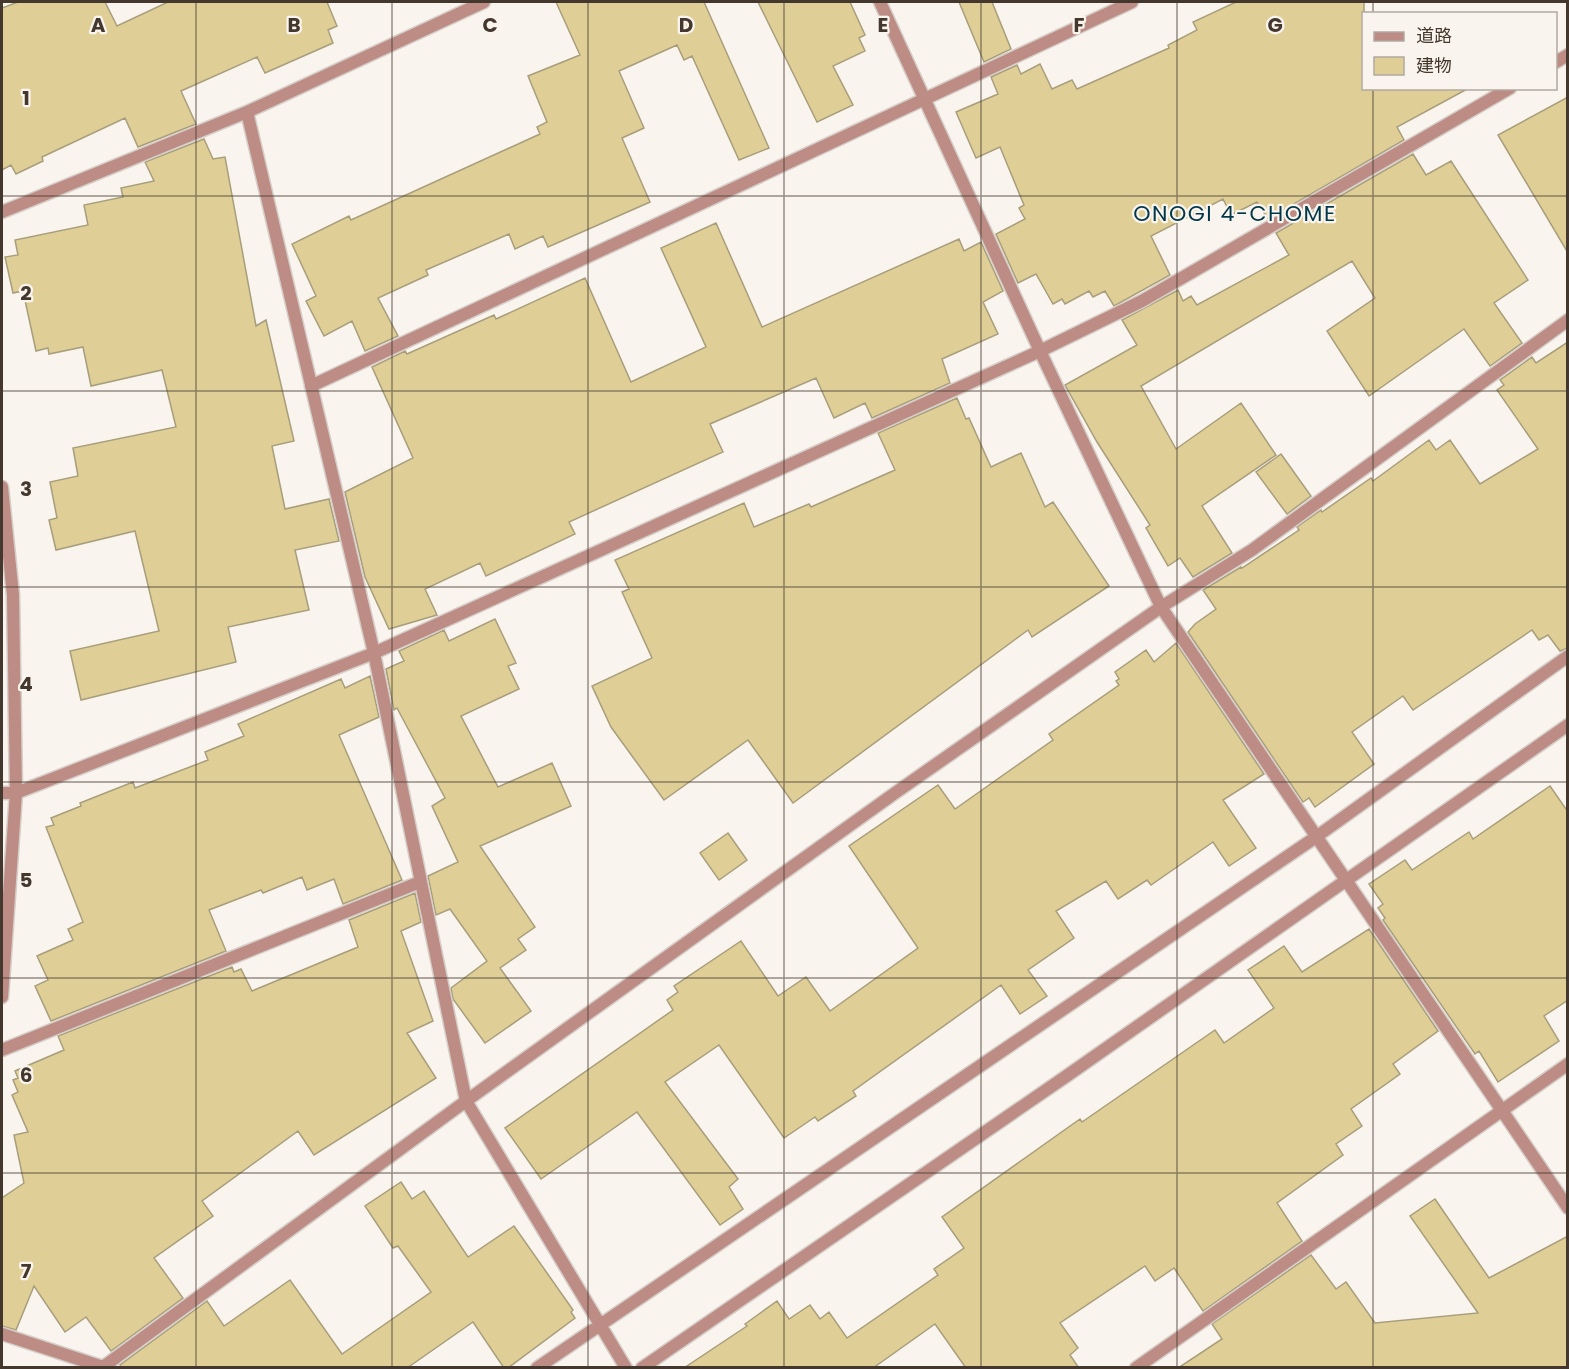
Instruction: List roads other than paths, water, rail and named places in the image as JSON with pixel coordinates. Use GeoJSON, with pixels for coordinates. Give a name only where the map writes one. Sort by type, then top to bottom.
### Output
{"type":"FeatureCollection","features":[{"type":"Feature","properties":{"kind":"street"},"geometry":{"type":"LineString","coordinates":[[2,212],[247,112],[484,2]]}},
{"type":"Feature","properties":{"kind":"street"},"geometry":{"type":"LineString","coordinates":[[880,2],[1040,351],[1161,607],[1568,1208]]}},
{"type":"Feature","properties":{"kind":"street"},"geometry":{"type":"LineString","coordinates":[[311,386],[1132,2]]}},
{"type":"Feature","properties":{"kind":"street"},"geometry":{"type":"LineString","coordinates":[[2,794],[16,793],[374,653],[1040,351],[1142,301],[1507,90]]}},
{"type":"Feature","properties":{"kind":"street"},"geometry":{"type":"LineString","coordinates":[[247,112],[374,653],[466,1101],[626,1368]]}},
{"type":"Feature","properties":{"kind":"street"},"geometry":{"type":"LineString","coordinates":[[2,1334],[103,1367],[466,1101],[895,793],[1161,607],[1252,550],[1568,320]]}},
{"type":"Feature","properties":{"kind":"street"},"geometry":{"type":"LineString","coordinates":[[2,487],[13,595],[16,793],[2,997]]}},
{"type":"Feature","properties":{"kind":"street"},"geometry":{"type":"LineString","coordinates":[[537,1368],[600,1322],[1316,837],[1568,656]]}},
{"type":"Feature","properties":{"kind":"street"},"geometry":{"type":"LineString","coordinates":[[642,1368],[1059,1081],[1568,725]]}},
{"type":"Feature","properties":{"kind":"street"},"geometry":{"type":"LineString","coordinates":[[2,1050],[420,882]]}},
{"type":"Feature","properties":{"kind":"street"},"geometry":{"type":"LineString","coordinates":[[1136,1368],[1568,1064]]}},
{"type":"Feature","properties":{"kind":"district","name":"ONOGI 4-CHOME"},"geometry":{"type":"Point","coordinates":[1235,213]}}]}
